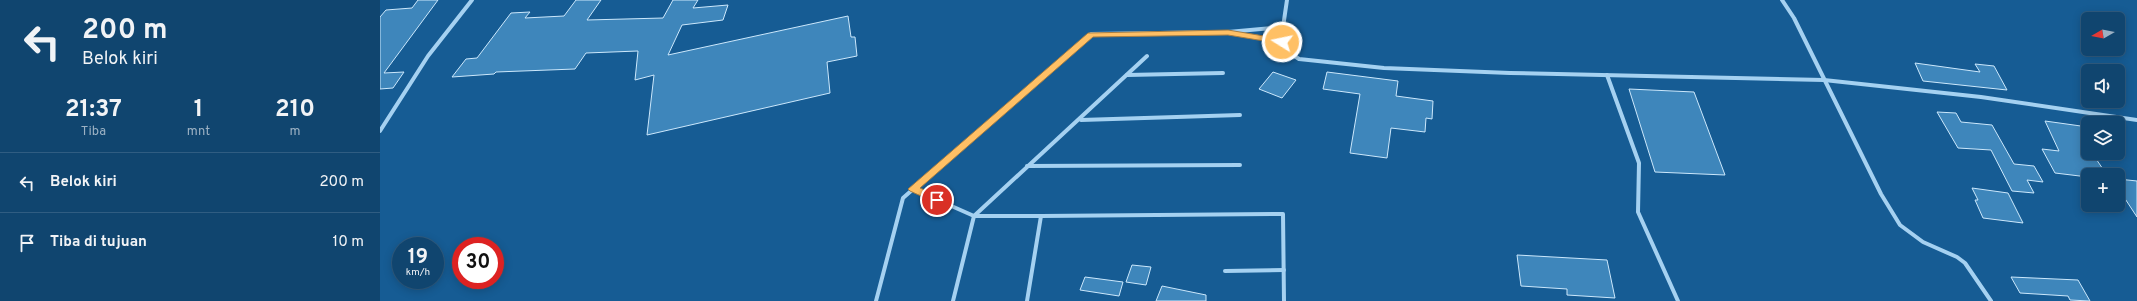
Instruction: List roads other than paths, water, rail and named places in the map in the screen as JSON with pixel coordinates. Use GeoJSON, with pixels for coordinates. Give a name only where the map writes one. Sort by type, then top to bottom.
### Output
{"type":"FeatureCollection","features":[{"type":"Feature","properties":{"kind":"street"},"geometry":{"type":"LineString","coordinates":[[380,131],[428,56],[472,0]]}},
{"type":"Feature","properties":{"kind":"street"},"geometry":{"type":"LineString","coordinates":[[1287,0],[1282,42],[1284,49],[1299,60],[1333,64],[1455,71],[1824,80],[1981,97],[2137,120]]}},
{"type":"Feature","properties":{"kind":"street"},"geometry":{"type":"LineString","coordinates":[[1782,0],[1794,18],[1881,194],[1900,225],[1913,236],[1961,260],[1991,301]]}},
{"type":"Feature","properties":{"kind":"street"},"geometry":{"type":"LineString","coordinates":[[876,301],[903,198],[1091,34],[1228,32],[1283,27]]}},
{"type":"Feature","properties":{"kind":"street"},"geometry":{"type":"LineString","coordinates":[[1228,32],[1282,42]]}},
{"type":"Feature","properties":{"kind":"street"},"geometry":{"type":"LineString","coordinates":[[953,301],[974,216],[1027,166],[1080,120],[1147,56]]}},
{"type":"Feature","properties":{"kind":"street"},"geometry":{"type":"LineString","coordinates":[[1126,75],[1223,73]]}},
{"type":"Feature","properties":{"kind":"street"},"geometry":{"type":"LineString","coordinates":[[1607,75],[1639,163],[1640,182],[1638,212],[1678,301]]}},
{"type":"Feature","properties":{"kind":"street"},"geometry":{"type":"LineString","coordinates":[[1080,120],[1240,115]]}},
{"type":"Feature","properties":{"kind":"street"},"geometry":{"type":"LineString","coordinates":[[1027,166],[1240,165]]}},
{"type":"Feature","properties":{"kind":"street"},"geometry":{"type":"LineString","coordinates":[[913,189],[974,216],[1283,214],[1284,301]]}},
{"type":"Feature","properties":{"kind":"street"},"geometry":{"type":"LineString","coordinates":[[1027,301],[1041,216]]}},
{"type":"Feature","properties":{"kind":"street"},"geometry":{"type":"LineString","coordinates":[[1225,271],[1284,270]]}}]}
